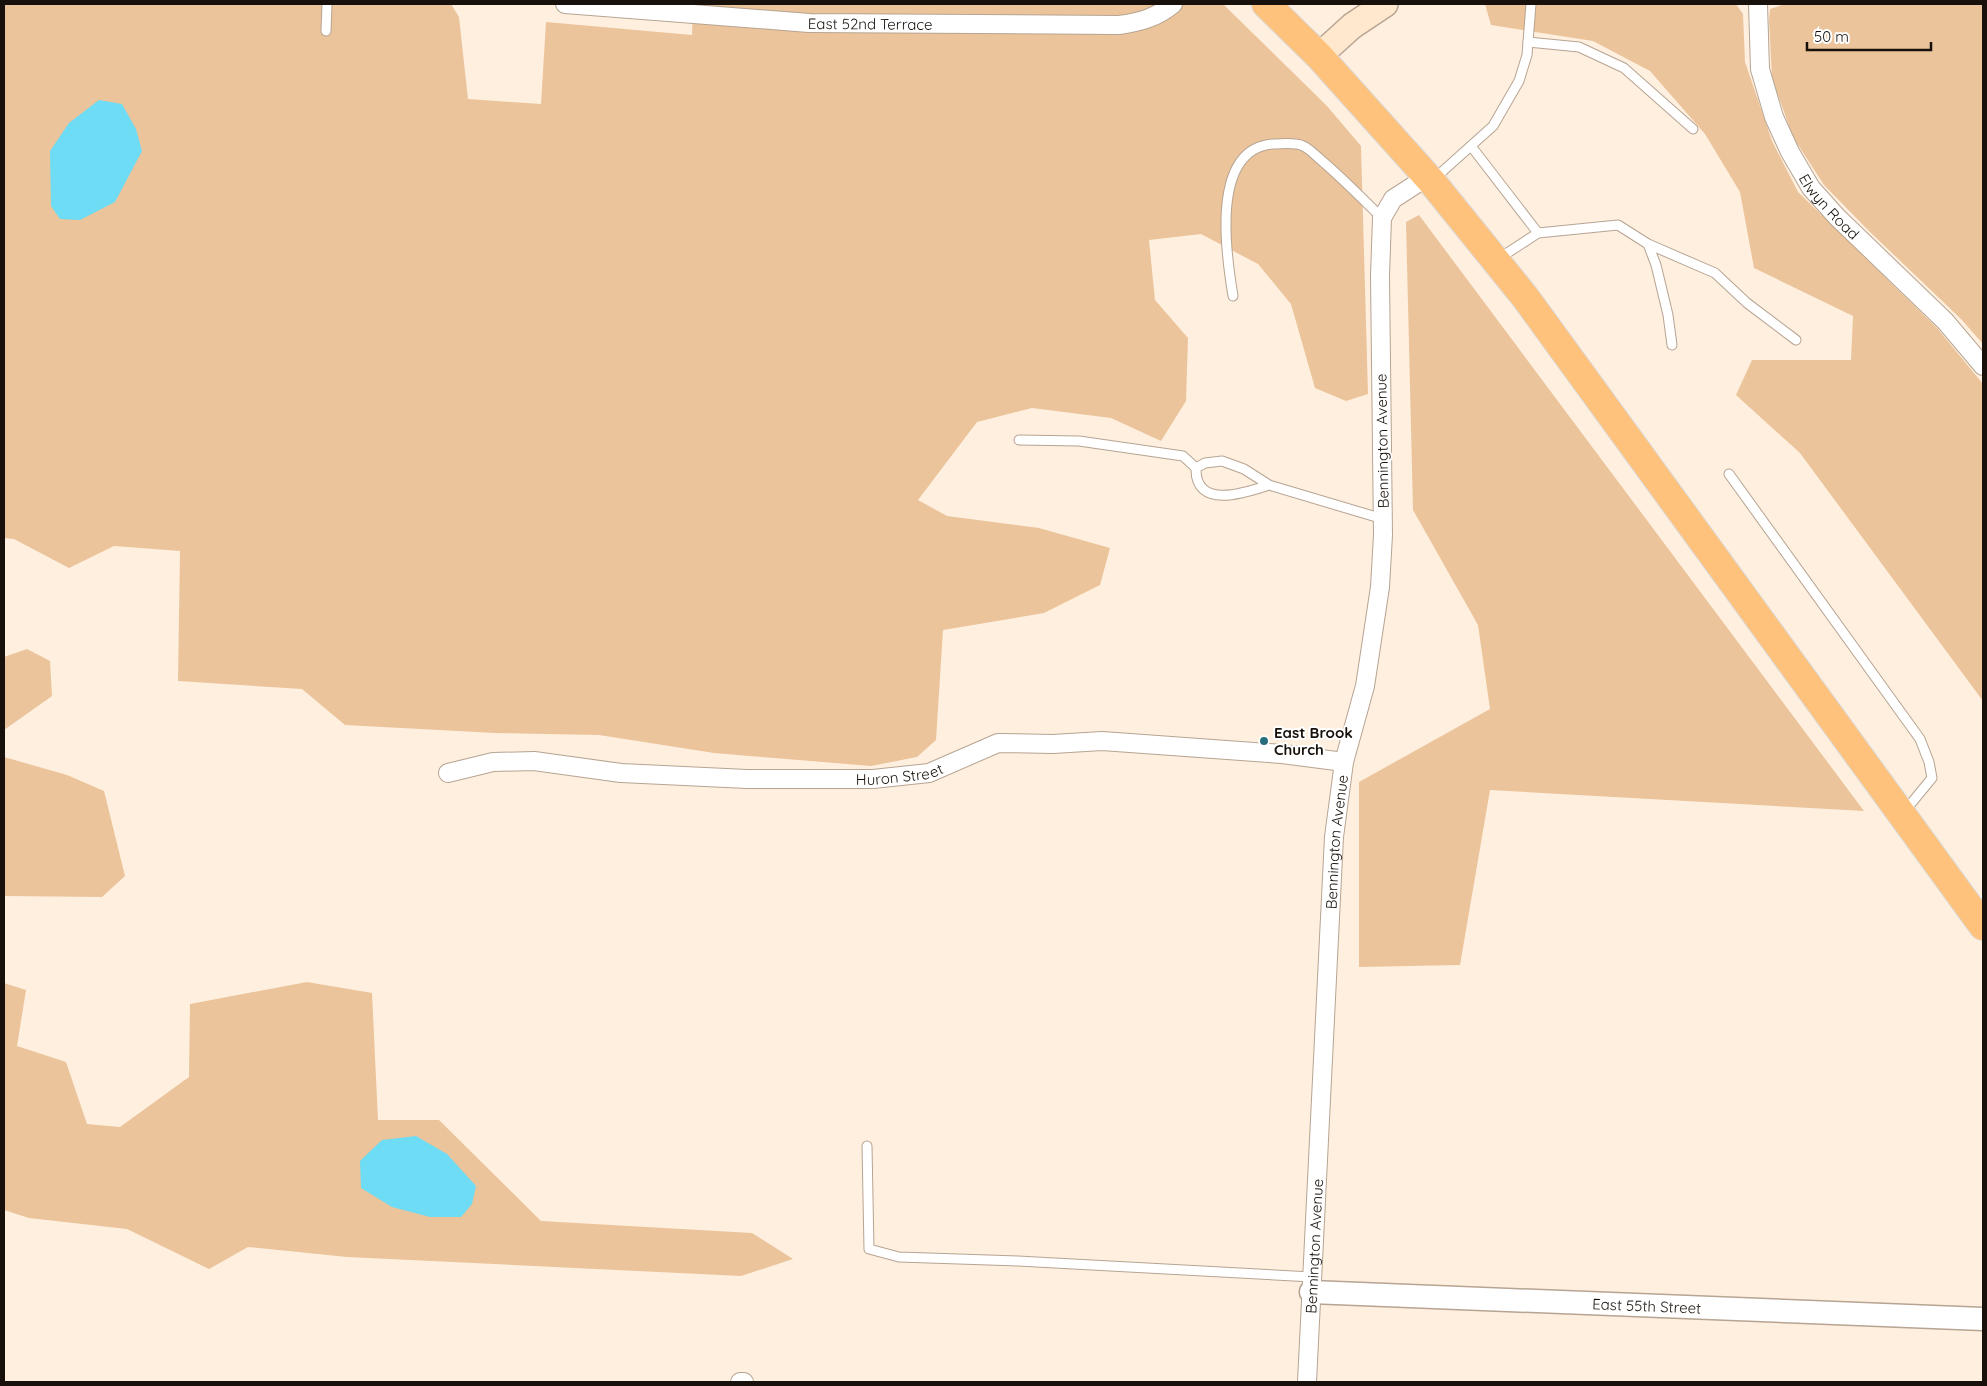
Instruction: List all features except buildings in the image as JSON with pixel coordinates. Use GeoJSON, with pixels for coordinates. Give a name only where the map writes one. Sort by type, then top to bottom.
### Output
{"type":"FeatureCollection","features":[{"type":"Feature","properties":{"kind":"highway"},"geometry":{"type":"LineString","coordinates":[[1266,4],[1320,56],[1430,179],[1525,297],[1983,926]]}},
{"type":"Feature","properties":{"kind":"main road"},"geometry":{"type":"LineString","coordinates":[[1320,56],[1352,26],[1385,4]]}},
{"type":"Feature","properties":{"kind":"street","name":"East 52nd Terrace"},"geometry":{"type":"LineString","coordinates":[[565,4],[809,24],[1109,25],[1144,21],[1162,13],[1173,4]]}},
{"type":"Feature","properties":{"kind":"street","name":"Elwyn Road"},"geometry":{"type":"LineString","coordinates":[[1758,4],[1760,69],[1774,116],[1790,152],[1811,188],[1837,217],[1945,320],[1983,366]]}},
{"type":"Feature","properties":{"kind":"street"},"geometry":{"type":"LineString","coordinates":[[1382,218],[1393,199],[1430,179]]}},
{"type":"Feature","properties":{"kind":"street","name":"Bennington Avenue"},"geometry":{"type":"LineString","coordinates":[[1307,1382],[1334,837],[1344,762],[1365,686],[1380,587],[1383,519],[1380,276],[1382,218]]}},
{"type":"Feature","properties":{"kind":"street","name":"Huron Street"},"geometry":{"type":"LineString","coordinates":[[448,773],[494,762],[534,761],[621,773],[747,779],[873,779],[930,774],[998,743],[1052,744],[1102,741],[1282,754],[1344,762]]}},
{"type":"Feature","properties":{"kind":"street","name":"East 55th Street"},"geometry":{"type":"LineString","coordinates":[[1312,1285],[1983,1319]]}},
{"type":"Feature","properties":{"kind":"lane"},"geometry":{"type":"LineString","coordinates":[[326,31],[327,4]]}},
{"type":"Feature","properties":{"kind":"lane"},"geometry":{"type":"LineString","coordinates":[[1430,179],[1493,126],[1518,81],[1527,55],[1531,4]]}},
{"type":"Feature","properties":{"kind":"lane"},"geometry":{"type":"LineString","coordinates":[[1528,42],[1579,47],[1624,68],[1693,129]]}},
{"type":"Feature","properties":{"kind":"lane"},"geometry":{"type":"LineString","coordinates":[[1233,296],[1226,252],[1226,208],[1231,183],[1239,163],[1250,151],[1268,145],[1288,143],[1303,146],[1340,176],[1382,218]]}},
{"type":"Feature","properties":{"kind":"lane"},"geometry":{"type":"LineString","coordinates":[[1471,146],[1538,233]]}},
{"type":"Feature","properties":{"kind":"lane"},"geometry":{"type":"LineString","coordinates":[[1496,260],[1538,233],[1618,225],[1648,244],[1715,273],[1747,303],[1796,340]]}},
{"type":"Feature","properties":{"kind":"lane"},"geometry":{"type":"LineString","coordinates":[[1648,244],[1656,266],[1668,315],[1672,345]]}},
{"type":"Feature","properties":{"kind":"lane"},"geometry":{"type":"LineString","coordinates":[[1019,440],[1079,441],[1183,456],[1196,468],[1196,478],[1205,491],[1221,497],[1269,486]]}},
{"type":"Feature","properties":{"kind":"lane"},"geometry":{"type":"LineString","coordinates":[[1196,468],[1205,463],[1222,461],[1244,469],[1269,486],[1383,519]]}},
{"type":"Feature","properties":{"kind":"lane"},"geometry":{"type":"LineString","coordinates":[[1729,474],[1920,739],[1929,762],[1932,778],[1902,814]]}},
{"type":"Feature","properties":{"kind":"lane"},"geometry":{"type":"LineString","coordinates":[[867,1146],[869,1249],[899,1257],[1018,1260],[1312,1285]]}},
{"type":"Feature","properties":{"kind":"shaded area"},"geometry":{"type":"Polygon","coordinates":[[[4,4],[451,4],[459,17],[468,99],[541,104],[546,22],[692,35],[693,4],[1223,4],[1327,106],[1361,146],[1368,394],[1346,401],[1315,388],[1291,304],[1258,264],[1201,234],[1149,240],[1155,300],[1188,338],[1186,401],[1161,441],[1111,418],[1032,408],[977,422],[918,500],[947,516],[1039,528],[1110,548],[1100,585],[1044,613],[943,630],[936,740],[917,757],[871,766],[714,753],[599,735],[495,733],[345,725],[302,689],[178,681],[180,551],[114,546],[69,568],[14,539],[4,538],[4,4]]]}},
{"type":"Feature","properties":{"kind":"shaded area"},"geometry":{"type":"Polygon","coordinates":[[[1485,4],[1736,4],[1743,14],[1745,62],[1772,141],[1798,192],[1937,328],[1983,384],[1983,701],[1800,453],[1736,395],[1752,360],[1851,360],[1853,316],[1754,268],[1740,192],[1705,134],[1650,71],[1593,41],[1491,25],[1485,4]]]}},
{"type":"Feature","properties":{"kind":"shaded area"},"geometry":{"type":"Polygon","coordinates":[[[1785,4],[1983,4],[1983,344],[1961,319],[1824,185],[1793,137],[1772,78],[1770,9],[1785,4]]]}},
{"type":"Feature","properties":{"kind":"shaded area"},"geometry":{"type":"Polygon","coordinates":[[[1419,215],[1864,811],[1490,790],[1460,965],[1359,967],[1359,782],[1490,709],[1478,625],[1413,510],[1406,222],[1419,215]]]}},
{"type":"Feature","properties":{"kind":"shaded area"},"geometry":{"type":"Polygon","coordinates":[[[27,649],[50,661],[52,696],[4,730],[4,657],[27,649]]]}},
{"type":"Feature","properties":{"kind":"shaded area"},"geometry":{"type":"Polygon","coordinates":[[[4,757],[67,775],[104,791],[125,876],[102,897],[4,896],[4,757]]]}},
{"type":"Feature","properties":{"kind":"shaded area"},"geometry":{"type":"Polygon","coordinates":[[[307,982],[372,993],[378,1120],[439,1120],[541,1221],[752,1233],[793,1259],[741,1276],[347,1257],[248,1247],[209,1269],[127,1229],[29,1218],[4,1210],[4,983],[26,990],[17,1046],[66,1062],[87,1124],[120,1127],[189,1077],[190,1004],[307,982]]]}},
{"type":"Feature","properties":{"kind":"water"},"geometry":{"type":"Polygon","coordinates":[[[99,100],[122,104],[136,129],[142,151],[115,202],[80,220],[60,219],[51,206],[50,151],[69,123],[99,100]]]}},
{"type":"Feature","properties":{"kind":"water"},"geometry":{"type":"Polygon","coordinates":[[[416,1136],[447,1154],[476,1186],[472,1204],[461,1217],[430,1217],[392,1207],[361,1188],[360,1161],[382,1140],[416,1136]]]}},
{"type":"Feature","properties":{"kind":"place","name":"East Brook Church"},"geometry":{"type":"Point","coordinates":[1264,741]}}]}
